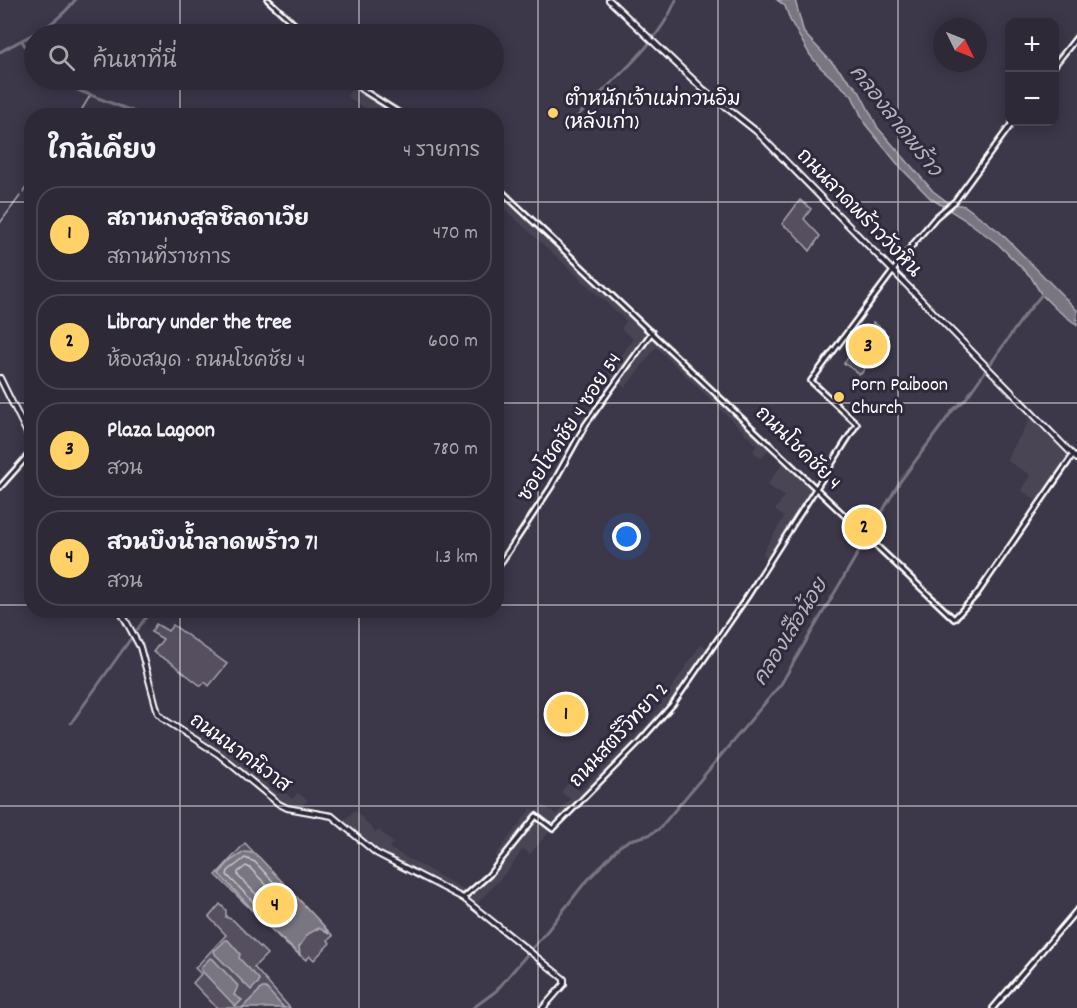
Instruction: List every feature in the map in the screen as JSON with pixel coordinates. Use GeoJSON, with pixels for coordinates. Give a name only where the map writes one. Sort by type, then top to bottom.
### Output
{"type":"FeatureCollection","features":[{"type":"Feature","properties":{"kind":"main road","name":"ถนนลาดพร้าววังหิน"},"geometry":{"type":"LineString","coordinates":[[609,0],[703,89],[756,131],[1077,459]]}},
{"type":"Feature","properties":{"kind":"main road"},"geometry":{"type":"LineString","coordinates":[[0,378],[24,427]]}},
{"type":"Feature","properties":{"kind":"main road","name":"ถนนนาคนิวาส"},"geometry":{"type":"LineString","coordinates":[[124,618],[140,647],[158,713],[165,720],[218,754],[279,804],[287,808],[332,816],[376,853],[463,898],[565,980],[543,1008]]}},
{"type":"Feature","properties":{"kind":"street"},"geometry":{"type":"LineString","coordinates":[[268,0],[294,24]]}},
{"type":"Feature","properties":{"kind":"street"},"geometry":{"type":"LineString","coordinates":[[1059,60],[1077,37]]}},
{"type":"Feature","properties":{"kind":"street"},"geometry":{"type":"LineString","coordinates":[[363,90],[391,108]]}},
{"type":"Feature","properties":{"kind":"street"},"geometry":{"type":"LineString","coordinates":[[817,488],[857,424],[811,381],[938,215],[956,201],[1010,126]]}},
{"type":"Feature","properties":{"kind":"street","name":"ถนนโชคชัย 4"},"geometry":{"type":"LineString","coordinates":[[504,193],[954,620],[983,585],[1073,455]]}},
{"type":"Feature","properties":{"kind":"street","name":"ซอยโชคชัย 4 ซอย 54"},"geometry":{"type":"LineString","coordinates":[[504,558],[541,503],[586,424],[652,332]]}},
{"type":"Feature","properties":{"kind":"street"},"geometry":{"type":"LineString","coordinates":[[0,487],[24,460]]}},
{"type":"Feature","properties":{"kind":"street","name":"ถนนสตรีวิทยา 2"},"geometry":{"type":"LineString","coordinates":[[463,898],[489,875],[536,816],[553,829],[660,721],[747,597],[817,488]]}},
{"type":"Feature","properties":{"kind":"street"},"geometry":{"type":"LineString","coordinates":[[993,1008],[1077,910]]}},
{"type":"Feature","properties":{"kind":"shaded area"},"geometry":{"type":"Polygon","coordinates":[[[351,90],[358,90],[388,108],[365,108],[347,96],[351,90]]]}},
{"type":"Feature","properties":{"kind":"shaded area"},"geometry":{"type":"Polygon","coordinates":[[[504,198],[771,446],[761,459],[753,451],[757,445],[656,347],[625,388],[608,374],[633,339],[621,329],[626,321],[504,208],[504,198]]]}},
{"type":"Feature","properties":{"kind":"shaded area"},"geometry":{"type":"Polygon","coordinates":[[[800,200],[811,209],[804,219],[820,236],[810,251],[793,232],[782,224],[800,200]]]}},
{"type":"Feature","properties":{"kind":"shaded area"},"geometry":{"type":"Polygon","coordinates":[[[873,322],[888,335],[859,374],[844,363],[873,322]]]}},
{"type":"Feature","properties":{"kind":"shaded area"},"geometry":{"type":"Polygon","coordinates":[[[1031,417],[1055,439],[1054,441],[1070,457],[1039,503],[1021,490],[1030,475],[1006,460],[1031,417]]]}},
{"type":"Feature","properties":{"kind":"shaded area"},"geometry":{"type":"Polygon","coordinates":[[[785,460],[815,489],[772,558],[712,647],[661,717],[565,814],[530,854],[523,849],[509,869],[477,904],[384,856],[353,831],[344,820],[355,810],[376,833],[379,830],[393,843],[389,848],[469,892],[500,860],[495,856],[531,808],[536,812],[543,805],[556,814],[570,799],[561,792],[568,783],[580,791],[647,724],[701,644],[709,649],[770,559],[762,554],[784,517],[775,510],[784,496],[767,485],[785,460]]]}},
{"type":"Feature","properties":{"kind":"shaded area"},"geometry":{"type":"Polygon","coordinates":[[[156,624],[168,631],[173,625],[227,664],[209,686],[205,682],[201,686],[153,652],[163,639],[151,632],[156,624]]]}},
{"type":"Feature","properties":{"kind":"shaded area"},"geometry":{"type":"Polygon","coordinates":[[[210,727],[233,746],[236,742],[272,771],[264,781],[278,794],[282,790],[292,799],[298,793],[308,800],[301,807],[281,803],[227,756],[200,738],[210,727]]]}},
{"type":"Feature","properties":{"kind":"shaded area"},"geometry":{"type":"Polygon","coordinates":[[[245,843],[333,936],[328,940],[330,943],[314,960],[310,956],[306,960],[287,945],[216,875],[245,843]]]}},
{"type":"Feature","properties":{"kind":"shaded area"},"geometry":{"type":"Polygon","coordinates":[[[220,904],[226,910],[226,917],[233,920],[267,954],[254,967],[290,1008],[284,1008],[264,988],[242,1008],[217,1008],[193,983],[201,974],[195,968],[226,935],[209,917],[220,904]]]}},
{"type":"Feature","properties":{"kind":"water"},"geometry":{"type":"Polygon","coordinates":[[[777,0],[795,0],[804,33],[859,91],[878,128],[933,191],[949,203],[965,206],[1000,232],[1077,310],[1077,325],[1041,294],[1031,277],[998,244],[930,198],[900,167],[865,124],[852,96],[810,55],[790,20],[785,6],[777,0]]]}},
{"type":"Feature","properties":{"kind":"water"},"geometry":{"type":"Polygon","coordinates":[[[244,852],[253,853],[259,857],[329,934],[319,928],[308,934],[299,947],[300,955],[270,928],[219,874],[230,861],[244,852]]]}},
{"type":"Feature","properties":{"kind":"water"},"geometry":{"type":"Polygon","coordinates":[[[226,940],[259,979],[251,990],[215,954],[214,951],[226,940]]]}},
{"type":"Feature","properties":{"kind":"water"},"geometry":{"type":"Polygon","coordinates":[[[210,958],[238,986],[234,995],[242,1000],[236,1006],[201,970],[210,958]]]}},
{"type":"Feature","properties":{"kind":"water"},"geometry":{"type":"Polygon","coordinates":[[[262,988],[266,988],[284,1008],[242,1008],[262,988]]]}},
{"type":"Feature","properties":{"kind":"waterway"},"geometry":{"type":"LineString","coordinates":[[50,24],[75,0]]}},
{"type":"Feature","properties":{"kind":"waterway"},"geometry":{"type":"LineString","coordinates":[[574,120],[631,64],[657,34],[676,0]]}},
{"type":"Feature","properties":{"kind":"waterway"},"geometry":{"type":"LineString","coordinates":[[0,52],[24,39]]}},
{"type":"Feature","properties":{"kind":"waterway"},"geometry":{"type":"LineString","coordinates":[[78,90],[124,108]]}},
{"type":"Feature","properties":{"kind":"waterway"},"geometry":{"type":"LineString","coordinates":[[83,108],[91,94]]}},
{"type":"Feature","properties":{"kind":"waterway"},"geometry":{"type":"LineString","coordinates":[[0,223],[20,196]]}},
{"type":"Feature","properties":{"kind":"waterway","name":"คลองเสือน้อย"},"geometry":{"type":"LineString","coordinates":[[473,1008],[496,991],[583,885],[620,846],[659,829],[781,684],[899,483],[953,410],[965,400],[1024,316],[1044,292]]}},
{"type":"Feature","properties":{"kind":"waterway"},"geometry":{"type":"LineString","coordinates":[[71,723],[145,618]]}},
{"type":"Feature","properties":{"kind":"place","name":"ตำหนักเจ้าแม่กวนอิม (หลังเก่า)"},"geometry":{"type":"Point","coordinates":[553,113]}},
{"type":"Feature","properties":{"kind":"place","name":"Plaza Lagoon"},"geometry":{"type":"Point","coordinates":[868,346]}},
{"type":"Feature","properties":{"kind":"place","name":"Porn Paiboon Church"},"geometry":{"type":"Point","coordinates":[839,397]}},
{"type":"Feature","properties":{"kind":"place","name":"Library under the tree"},"geometry":{"type":"Point","coordinates":[864,527]}},
{"type":"Feature","properties":{"kind":"place","name":"สถานกงสุลซิลดาเวีย"},"geometry":{"type":"Point","coordinates":[566,714]}},
{"type":"Feature","properties":{"kind":"place","name":"สวนบึงน้ำลาดพร้าว 71"},"geometry":{"type":"Point","coordinates":[275,905]}},
{"type":"Feature","properties":{"kind":"water label","name":"คลองลาดพร้าว"},"geometry":{"type":"Point","coordinates":[894,122]}}]}
